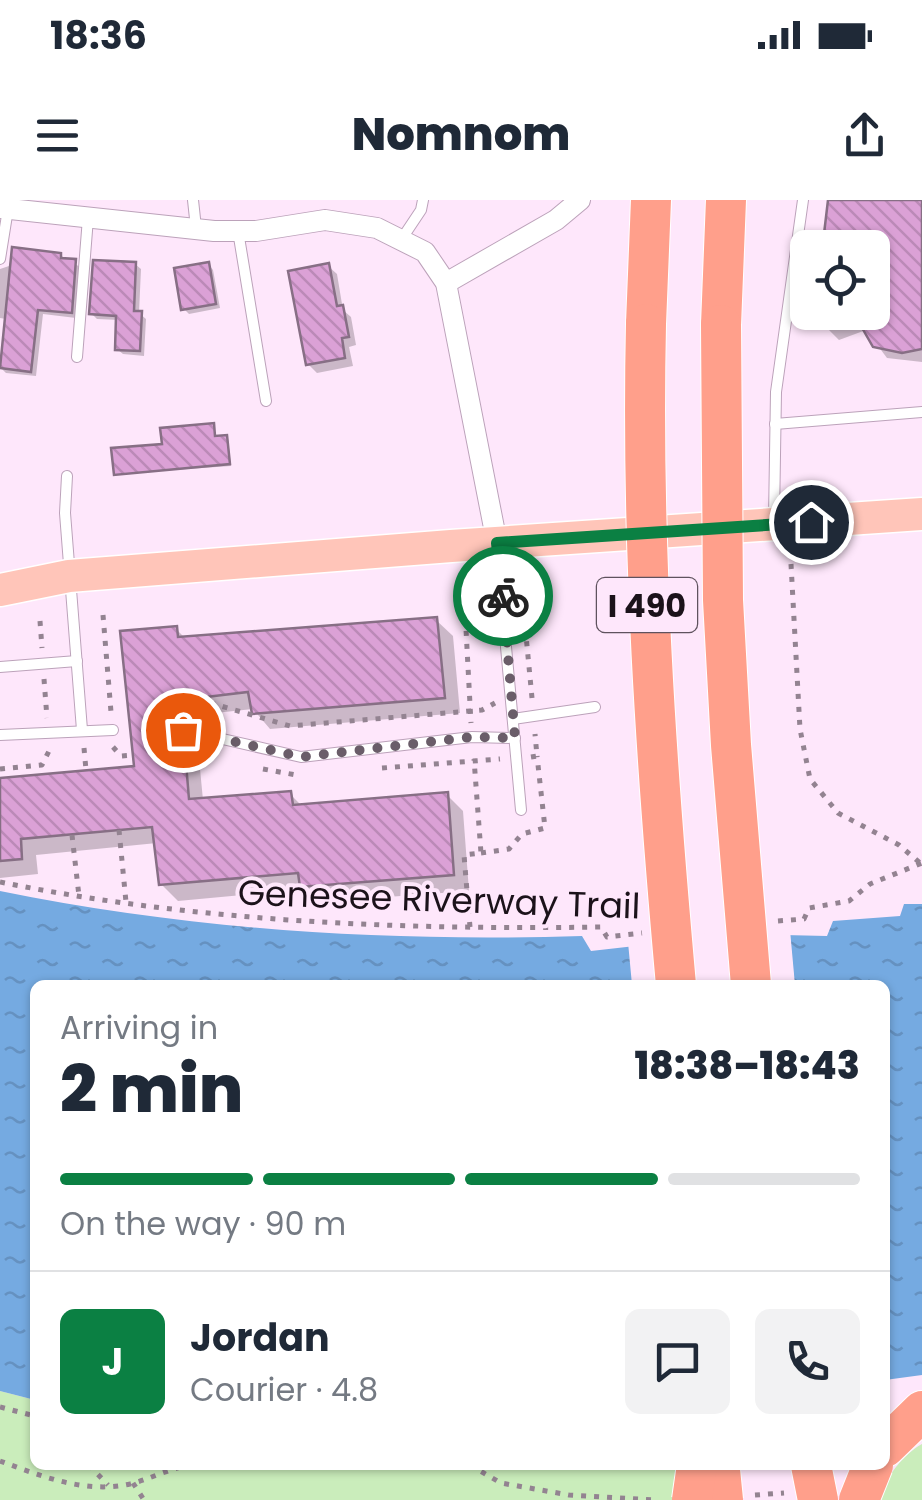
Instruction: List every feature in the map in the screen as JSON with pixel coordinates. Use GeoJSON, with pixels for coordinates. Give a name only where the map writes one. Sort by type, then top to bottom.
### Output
{"type":"FeatureCollection","features":[{"type":"Feature","properties":{"kind":"highway","name":"I 490"},"geometry":{"type":"LineString","coordinates":[[651,200],[644,460],[649,650],[676,980]]}},
{"type":"Feature","properties":{"kind":"highway","name":"I 490"},"geometry":{"type":"LineString","coordinates":[[726,200],[721,325],[723,600],[730,745],[751,980]]}},
{"type":"Feature","properties":{"kind":"highway"},"geometry":{"type":"LineString","coordinates":[[890,1441],[922,1412]]}},
{"type":"Feature","properties":{"kind":"highway"},"geometry":{"type":"LineString","coordinates":[[692,1500],[696,1470]]}},
{"type":"Feature","properties":{"kind":"highway"},"geometry":{"type":"LineString","coordinates":[[719,1470],[722,1500]]}},
{"type":"Feature","properties":{"kind":"highway"},"geometry":{"type":"LineString","coordinates":[[795,1470],[797,1500]]}},
{"type":"Feature","properties":{"kind":"highway"},"geometry":{"type":"LineString","coordinates":[[812,1470],[818,1500]]}},
{"type":"Feature","properties":{"kind":"highway"},"geometry":{"type":"LineString","coordinates":[[858,1500],[871,1470]]}},
{"type":"Feature","properties":{"kind":"main road"},"geometry":{"type":"LineString","coordinates":[[0,573],[70,576],[922,514]]}},
{"type":"Feature","properties":{"kind":"main road"},"geometry":{"type":"LineString","coordinates":[[0,590],[70,576]]}},
{"type":"Feature","properties":{"kind":"street"},"geometry":{"type":"LineString","coordinates":[[446,283],[556,220],[580,200]]}},
{"type":"Feature","properties":{"kind":"street"},"geometry":{"type":"LineString","coordinates":[[4,209],[64,208],[88,218],[238,231],[325,220],[377,228],[424,252],[446,283],[497,543]]}},
{"type":"Feature","properties":{"kind":"lane"},"geometry":{"type":"LineString","coordinates":[[193,200],[196,229]]}},
{"type":"Feature","properties":{"kind":"lane"},"geometry":{"type":"LineString","coordinates":[[401,240],[422,210],[422,200]]}},
{"type":"Feature","properties":{"kind":"lane"},"geometry":{"type":"LineString","coordinates":[[774,524],[776,392],[803,200]]}},
{"type":"Feature","properties":{"kind":"lane"},"geometry":{"type":"LineString","coordinates":[[0,258],[4,209]]}},
{"type":"Feature","properties":{"kind":"lane"},"geometry":{"type":"LineString","coordinates":[[77,357],[88,218]]}},
{"type":"Feature","properties":{"kind":"lane"},"geometry":{"type":"LineString","coordinates":[[238,231],[266,401]]}},
{"type":"Feature","properties":{"kind":"lane"},"geometry":{"type":"LineString","coordinates":[[776,424],[922,412]]}},
{"type":"Feature","properties":{"kind":"lane"},"geometry":{"type":"LineString","coordinates":[[67,476],[65,513],[82,730]]}},
{"type":"Feature","properties":{"kind":"lane"},"geometry":{"type":"LineString","coordinates":[[497,543],[522,810]]}},
{"type":"Feature","properties":{"kind":"lane"},"geometry":{"type":"LineString","coordinates":[[0,668],[77,661]]}},
{"type":"Feature","properties":{"kind":"lane"},"geometry":{"type":"LineString","coordinates":[[514,718],[594,707]]}},
{"type":"Feature","properties":{"kind":"lane"},"geometry":{"type":"LineString","coordinates":[[0,735],[113,730]]}},
{"type":"Feature","properties":{"kind":"lane"},"geometry":{"type":"LineString","coordinates":[[183,730],[301,757],[472,737],[515,738]]}},
{"type":"Feature","properties":{"kind":"path"},"geometry":{"type":"LineString","coordinates":[[764,922],[804,918],[809,908],[839,905],[870,884],[921,863],[899,845],[838,814],[810,780],[800,730],[790,564]]}},
{"type":"Feature","properties":{"kind":"path"},"geometry":{"type":"LineString","coordinates":[[103,616],[113,730]]}},
{"type":"Feature","properties":{"kind":"path"},"geometry":{"type":"LineString","coordinates":[[0,768],[42,764],[50,752],[40,621]]}},
{"type":"Feature","properties":{"kind":"path"},"geometry":{"type":"LineString","coordinates":[[184,706],[214,704],[290,726],[482,710]]}},
{"type":"Feature","properties":{"kind":"path"},"geometry":{"type":"LineString","coordinates":[[114,747],[121,756],[133,755]]}},
{"type":"Feature","properties":{"kind":"path"},"geometry":{"type":"LineString","coordinates":[[119,830],[126,902]]}},
{"type":"Feature","properties":{"kind":"path"},"geometry":{"type":"LineString","coordinates":[[72,834],[79,896]]}},
{"type":"Feature","properties":{"kind":"path"},"geometry":{"type":"LineString","coordinates":[[464,854],[470,928]]}},
{"type":"Feature","properties":{"kind":"path","name":"Genesee Riverway Trail"},"geometry":{"type":"LineString","coordinates":[[0,882],[79,896],[292,922],[601,928],[607,936],[646,933]]}},
{"type":"Feature","properties":{"kind":"path"},"geometry":{"type":"LineString","coordinates":[[0,1407],[30,1415]]}},
{"type":"Feature","properties":{"kind":"path"},"geometry":{"type":"LineString","coordinates":[[0,1461],[60,1483],[110,1487],[166,1470]]}},
{"type":"Feature","properties":{"kind":"path"},"geometry":{"type":"LineString","coordinates":[[94,1470],[110,1487]]}},
{"type":"Feature","properties":{"kind":"path"},"geometry":{"type":"LineString","coordinates":[[478,1470],[500,1483],[568,1495],[654,1500]]}},
{"type":"Feature","properties":{"kind":"path"},"geometry":{"type":"LineString","coordinates":[[133,1483],[144,1500]]}},
{"type":"Feature","properties":{"kind":"green space"},"geometry":{"type":"Polygon","coordinates":[[[0,1391],[30,1399],[30,1470],[676,1470],[674,1500],[0,1500],[0,1391]]]}},
{"type":"Feature","properties":{"kind":"green space"},"geometry":{"type":"Polygon","coordinates":[[[922,1444],[922,1500],[877,1500],[895,1468],[922,1444]]]}},
{"type":"Feature","properties":{"kind":"water"},"geometry":{"type":"Polygon","coordinates":[[[0,891],[144,915],[290,930],[436,937],[582,936],[591,951],[741,934],[827,936],[833,921],[900,916],[904,904],[922,904],[922,1375],[890,1379],[890,980],[30,980],[30,1399],[0,1391],[0,891]]]}},
{"type":"Feature","properties":{"kind":"pier"},"geometry":{"type":"Polygon","coordinates":[[[741,929],[790,930],[795,980],[632,980],[628,942],[741,929]]]}},
{"type":"Feature","properties":{"kind":"building"},"geometry":{"type":"Polygon","coordinates":[[[828,200],[922,200],[922,349],[902,353],[873,347],[863,330],[890,330],[890,230],[824,230],[828,200]]]}},
{"type":"Feature","properties":{"kind":"building"},"geometry":{"type":"Polygon","coordinates":[[[12,247],[61,253],[61,258],[76,259],[72,313],[38,310],[31,372],[0,368],[12,247]]]}},
{"type":"Feature","properties":{"kind":"building"},"geometry":{"type":"Polygon","coordinates":[[[93,260],[136,262],[134,311],[142,311],[140,351],[115,350],[116,316],[89,314],[93,260]]]}},
{"type":"Feature","properties":{"kind":"building"},"geometry":{"type":"Polygon","coordinates":[[[209,262],[216,304],[181,310],[174,268],[209,262]]]}},
{"type":"Feature","properties":{"kind":"building"},"geometry":{"type":"Polygon","coordinates":[[[329,263],[337,306],[343,305],[349,337],[342,338],[345,358],[306,365],[288,271],[329,263]]]}},
{"type":"Feature","properties":{"kind":"building"},"geometry":{"type":"Polygon","coordinates":[[[214,423],[215,436],[227,435],[230,464],[114,475],[111,448],[162,444],[160,428],[214,423]]]}},
{"type":"Feature","properties":{"kind":"building"},"geometry":{"type":"Polygon","coordinates":[[[437,617],[445,698],[252,714],[248,692],[181,700],[183,721],[174,732],[184,739],[189,799],[291,791],[293,805],[448,792],[454,875],[300,887],[298,873],[159,885],[152,827],[21,839],[22,859],[0,861],[0,778],[134,766],[120,631],[177,626],[178,637],[437,617]]]}},
{"type":"Feature","properties":{"kind":"way so far"},"geometry":{"type":"LineString","coordinates":[[183,730],[301,757],[472,737],[515,738],[503,596]]}},
{"type":"Feature","properties":{"kind":"route"},"geometry":{"type":"LineString","coordinates":[[503,596],[497,543],[811,522]]}}]}
